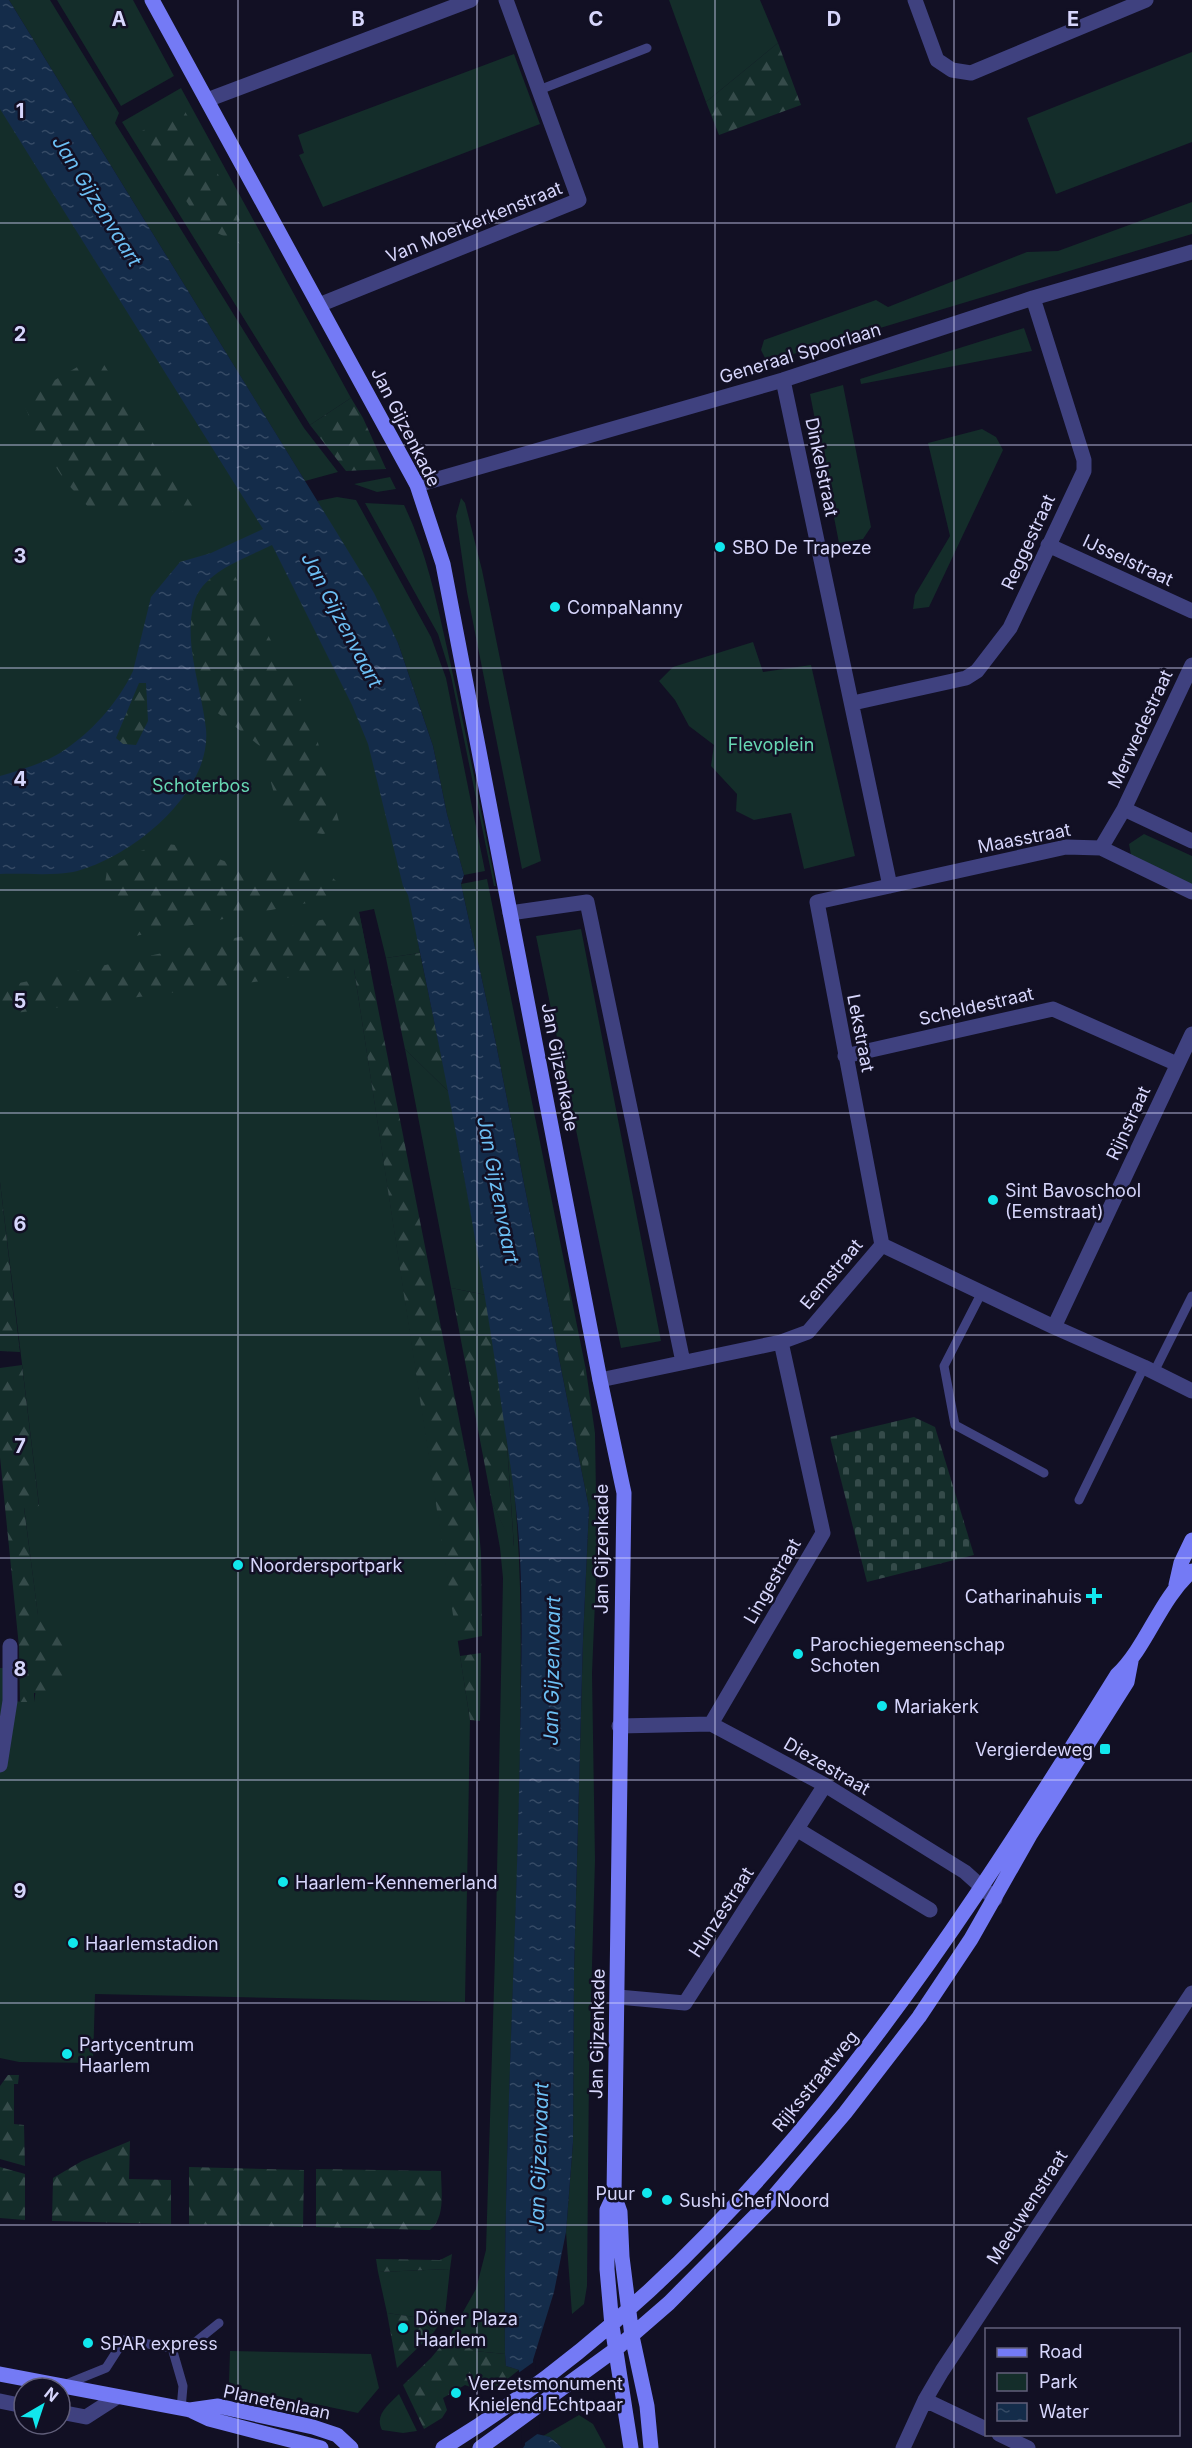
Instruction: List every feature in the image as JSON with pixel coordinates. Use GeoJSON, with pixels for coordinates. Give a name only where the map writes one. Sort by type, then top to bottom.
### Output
{"type":"FeatureCollection","features":[{"type":"Feature","properties":{"kind":"street","name":"Jan Gijzenkade"},"geometry":{"type":"LineString","coordinates":[[152,0],[417,485],[443,564],[600,1380],[624,1493],[614,2195],[620,2212],[622,2257],[632,2336],[647,2406],[651,2448]]}},
{"type":"Feature","properties":{"kind":"street"},"geometry":{"type":"LineString","coordinates":[[207,100],[471,0]]}},
{"type":"Feature","properties":{"kind":"street","name":"Van Moerkerkenstraat"},"geometry":{"type":"LineString","coordinates":[[319,306],[579,200],[506,0]]}},
{"type":"Feature","properties":{"kind":"street"},"geometry":{"type":"LineString","coordinates":[[915,0],[937,60],[952,70],[971,73],[1146,0]]}},
{"type":"Feature","properties":{"kind":"street","name":"Generaal Spoorlaan"},"geometry":{"type":"LineString","coordinates":[[417,485],[783,380],[1033,298],[1192,252]]}},
{"type":"Feature","properties":{"kind":"street","name":"Reggestraat"},"geometry":{"type":"LineString","coordinates":[[853,703],[966,678],[977,671],[1010,628],[1084,471],[1084,460],[1033,298]]}},
{"type":"Feature","properties":{"kind":"street","name":"Dinkelstraat"},"geometry":{"type":"LineString","coordinates":[[783,380],[853,703]]}},
{"type":"Feature","properties":{"kind":"street","name":"IJsselstraat"},"geometry":{"type":"LineString","coordinates":[[1048,544],[1192,611]]}},
{"type":"Feature","properties":{"kind":"street","name":"Merwedestraat"},"geometry":{"type":"LineString","coordinates":[[1101,848],[1124,809],[1192,665]]}},
{"type":"Feature","properties":{"kind":"street"},"geometry":{"type":"LineString","coordinates":[[853,703],[890,886]]}},
{"type":"Feature","properties":{"kind":"street","name":"Merwedestraat"},"geometry":{"type":"LineString","coordinates":[[1124,809],[1192,841]]}},
{"type":"Feature","properties":{"kind":"street","name":"Maasstraat"},"geometry":{"type":"LineString","coordinates":[[890,886],[1066,847],[1101,848],[1192,892]]}},
{"type":"Feature","properties":{"kind":"street","name":"Lekstraat"},"geometry":{"type":"LineString","coordinates":[[882,1245],[817,902],[890,886]]}},
{"type":"Feature","properties":{"kind":"street"},"geometry":{"type":"LineString","coordinates":[[510,913],[587,902],[683,1362]]}},
{"type":"Feature","properties":{"kind":"street","name":"Scheldestraat"},"geometry":{"type":"LineString","coordinates":[[845,1056],[1053,1009],[1177,1064]]}},
{"type":"Feature","properties":{"kind":"street","name":"Rijnstraat"},"geometry":{"type":"LineString","coordinates":[[1054,1327],[1192,1034]]}},
{"type":"Feature","properties":{"kind":"street","name":"Eemstraat"},"geometry":{"type":"LineString","coordinates":[[600,1380],[781,1342],[807,1332],[882,1245],[1192,1391]]}},
{"type":"Feature","properties":{"kind":"street","name":"Lingestraat"},"geometry":{"type":"LineString","coordinates":[[711,1724],[823,1533],[781,1342]]}},
{"type":"Feature","properties":{"kind":"street","name":"Rijksstraatweg"},"geometry":{"type":"LineString","coordinates":[[443,2448],[519,2398],[612,2326],[752,2186],[828,2099],[901,2003],[982,1887],[1117,1675],[1131,1661],[1176,1585],[1181,1563],[1192,1540]]}},
{"type":"Feature","properties":{"kind":"street","name":"Rijksstraatweg"},"geometry":{"type":"LineString","coordinates":[[1176,1585],[1192,1571]]}},
{"type":"Feature","properties":{"kind":"street"},"geometry":{"type":"LineString","coordinates":[[0,1765],[10,1701],[10,1646]]}},
{"type":"Feature","properties":{"kind":"street","name":"Rijksstraatweg"},"geometry":{"type":"LineString","coordinates":[[480,2448],[538,2408],[632,2336],[769,2202],[845,2113],[919,2017],[995,1899],[1030,1835],[1126,1682],[1131,1661]]}},
{"type":"Feature","properties":{"kind":"street","name":"Diezestraat"},"geometry":{"type":"LineString","coordinates":[[619,1726],[711,1724],[825,1785],[965,1872],[995,1899]]}},
{"type":"Feature","properties":{"kind":"street","name":"Hunzestraat"},"geometry":{"type":"LineString","coordinates":[[618,1997],[685,2003],[825,1785]]}},
{"type":"Feature","properties":{"kind":"street"},"geometry":{"type":"LineString","coordinates":[[798,1830],[930,1910]]}},
{"type":"Feature","properties":{"kind":"street","name":"Meeuwenstraat"},"geometry":{"type":"LineString","coordinates":[[903,2448],[925,2400],[942,2371],[1192,1993]]}},
{"type":"Feature","properties":{"kind":"street","name":"Jan Gijzenkade"},"geometry":{"type":"LineString","coordinates":[[614,2195],[607,2210],[606,2252],[621,2398],[631,2448]]}},
{"type":"Feature","properties":{"kind":"street","name":"Planetenlaan"},"geometry":{"type":"LineString","coordinates":[[72,2388],[186,2409],[209,2419],[321,2448]]}},
{"type":"Feature","properties":{"kind":"street"},"geometry":{"type":"LineString","coordinates":[[72,2414],[86,2417],[117,2397]]}},
{"type":"Feature","properties":{"kind":"street"},"geometry":{"type":"LineString","coordinates":[[925,2400],[985,2428]]}},
{"type":"Feature","properties":{"kind":"street","name":"Planetenlaan"},"geometry":{"type":"LineString","coordinates":[[186,2409],[218,2406],[314,2427],[337,2435],[351,2448]]}},
{"type":"Feature","properties":{"kind":"street"},"geometry":{"type":"LineString","coordinates":[[1003,2436],[1028,2448]]}},
{"type":"Feature","properties":{"kind":"lane"},"geometry":{"type":"LineString","coordinates":[[539,90],[647,48]]}},
{"type":"Feature","properties":{"kind":"lane"},"geometry":{"type":"LineString","coordinates":[[982,1292],[944,1366],[955,1425],[1044,1473]]}},
{"type":"Feature","properties":{"kind":"lane"},"geometry":{"type":"LineString","coordinates":[[1079,1500],[1192,1296]]}},
{"type":"Feature","properties":{"kind":"lane"},"geometry":{"type":"LineString","coordinates":[[72,2382],[106,2368],[124,2340],[172,2348],[193,2344],[219,2323]]}},
{"type":"Feature","properties":{"kind":"lane"},"geometry":{"type":"LineString","coordinates":[[172,2348],[183,2386],[186,2409]]}},
{"type":"Feature","properties":{"kind":"green space"},"geometry":{"type":"Polygon","coordinates":[[[9,0],[50,0],[119,113],[115,123],[304,428],[338,472],[305,481],[9,0]]]}},
{"type":"Feature","properties":{"kind":"green space"},"geometry":{"type":"Polygon","coordinates":[[[57,0],[133,0],[174,76],[121,106],[57,0]]]}},
{"type":"Feature","properties":{"kind":"green space"},"geometry":{"type":"Polygon","coordinates":[[[669,0],[760,0],[778,43],[706,102],[669,0]]]}},
{"type":"Feature","properties":{"kind":"green space"},"geometry":{"type":"Polygon","coordinates":[[[778,43],[801,105],[719,135],[706,102],[778,43]]]}},
{"type":"Feature","properties":{"kind":"green space","name":"Noordersportpark"},"geometry":{"type":"Polygon","coordinates":[[[0,46],[369,662],[420,953],[386,958],[374,909],[359,912],[370,967],[354,969],[470,1720],[465,2002],[95,1994],[93,2063],[19,2062],[0,2058],[0,1668],[3,1668],[4,1701],[34,1702],[45,1627],[38,1616],[24,1507],[39,1505],[0,1182],[0,46]]]}},
{"type":"Feature","properties":{"kind":"green space"},"geometry":{"type":"Polygon","coordinates":[[[1192,52],[1192,142],[1056,194],[1027,118],[1192,52]]]}},
{"type":"Feature","properties":{"kind":"green space"},"geometry":{"type":"Polygon","coordinates":[[[514,54],[540,124],[323,207],[299,155],[304,153],[298,135],[514,54]]]}},
{"type":"Feature","properties":{"kind":"green space"},"geometry":{"type":"Polygon","coordinates":[[[181,88],[351,398],[310,425],[122,122],[181,88]]]}},
{"type":"Feature","properties":{"kind":"green space"},"geometry":{"type":"Polygon","coordinates":[[[182,106],[208,153],[254,250],[202,226],[142,131],[182,106]]]}},
{"type":"Feature","properties":{"kind":"green space"},"geometry":{"type":"Polygon","coordinates":[[[1192,202],[1192,234],[767,362],[761,350],[764,340],[876,300],[888,307],[1027,252],[1058,251],[1192,202]]]}},
{"type":"Feature","properties":{"kind":"green space"},"geometry":{"type":"Polygon","coordinates":[[[1024,328],[1032,351],[861,384],[860,379],[1024,328]]]}},
{"type":"Feature","properties":{"kind":"green space"},"geometry":{"type":"Polygon","coordinates":[[[98,355],[196,512],[90,509],[65,481],[40,443],[22,399],[98,355]]]}},
{"type":"Feature","properties":{"kind":"green space"},"geometry":{"type":"Polygon","coordinates":[[[843,385],[871,527],[863,539],[839,543],[810,394],[843,385]]]}},
{"type":"Feature","properties":{"kind":"green space"},"geometry":{"type":"Polygon","coordinates":[[[351,398],[363,418],[386,469],[346,471],[310,425],[351,398]]]}},
{"type":"Feature","properties":{"kind":"green space"},"geometry":{"type":"Polygon","coordinates":[[[982,429],[996,437],[1003,450],[929,607],[913,609],[915,595],[950,536],[928,443],[982,429]]]}},
{"type":"Feature","properties":{"kind":"green space"},"geometry":{"type":"Polygon","coordinates":[[[390,477],[396,489],[377,492],[354,484],[390,477]]]}},
{"type":"Feature","properties":{"kind":"green space"},"geometry":{"type":"Polygon","coordinates":[[[337,497],[356,500],[431,637],[446,678],[485,871],[464,875],[447,814],[433,746],[398,643],[317,501],[337,497]]]}},
{"type":"Feature","properties":{"kind":"green space"},"geometry":{"type":"Polygon","coordinates":[[[461,498],[465,503],[482,570],[541,861],[522,869],[467,592],[456,516],[461,498]]]}},
{"type":"Feature","properties":{"kind":"green space"},"geometry":{"type":"Polygon","coordinates":[[[365,503],[404,505],[418,539],[430,575],[443,630],[496,886],[494,886],[451,676],[438,634],[365,503]]]}},
{"type":"Feature","properties":{"kind":"green space"},"geometry":{"type":"Polygon","coordinates":[[[229,566],[264,627],[313,724],[341,829],[323,834],[308,832],[293,824],[279,811],[261,747],[201,700],[191,642],[192,612],[203,586],[229,566]]]}},
{"type":"Feature","properties":{"kind":"green space","name":"Flevoplein"},"geometry":{"type":"Polygon","coordinates":[[[753,642],[763,672],[811,665],[855,856],[804,869],[791,813],[754,820],[736,811],[737,794],[711,766],[714,745],[689,726],[675,700],[659,681],[673,667],[753,642]]]}},
{"type":"Feature","properties":{"kind":"green space"},"geometry":{"type":"Polygon","coordinates":[[[139,683],[146,683],[148,721],[136,745],[123,744],[115,738],[139,683]]]}},
{"type":"Feature","properties":{"kind":"green space"},"geometry":{"type":"Polygon","coordinates":[[[1144,834],[1192,856],[1192,885],[1131,855],[1129,844],[1144,834]]]}},
{"type":"Feature","properties":{"kind":"green space"},"geometry":{"type":"Polygon","coordinates":[[[167,844],[185,846],[232,864],[252,867],[313,866],[326,871],[338,883],[328,899],[135,936],[105,883],[107,871],[136,853],[167,844]]]}},
{"type":"Feature","properties":{"kind":"green space"},"geometry":{"type":"Polygon","coordinates":[[[487,879],[586,1370],[595,1433],[597,1554],[592,1673],[595,1860],[589,2072],[587,2286],[584,2304],[572,2314],[566,2232],[573,2142],[574,1971],[589,1508],[495,1039],[461,884],[487,879]]]}},
{"type":"Feature","properties":{"kind":"green space"},"geometry":{"type":"Polygon","coordinates":[[[359,912],[477,1510],[481,1553],[482,1636],[457,1641],[354,969],[0,1015],[0,987],[359,912]]]}},
{"type":"Feature","properties":{"kind":"green space"},"geometry":{"type":"Polygon","coordinates":[[[581,929],[661,1341],[621,1348],[536,936],[581,929]]]}},
{"type":"Feature","properties":{"kind":"green space"},"geometry":{"type":"Polygon","coordinates":[[[420,953],[449,1092],[405,1049],[386,958],[420,953]]]}},
{"type":"Feature","properties":{"kind":"green space"},"geometry":{"type":"Polygon","coordinates":[[[405,1049],[449,1092],[486,1295],[451,1288],[405,1049]]]}},
{"type":"Feature","properties":{"kind":"green space"},"geometry":{"type":"Polygon","coordinates":[[[0,1182],[20,1352],[0,1351],[0,1182]]]}},
{"type":"Feature","properties":{"kind":"green space"},"geometry":{"type":"Polygon","coordinates":[[[566,1279],[591,1410],[587,1493],[553,1291],[566,1279]]]}},
{"type":"Feature","properties":{"kind":"green space"},"geometry":{"type":"Polygon","coordinates":[[[451,1288],[486,1295],[506,1429],[514,1549],[492,1503],[451,1288]]]}},
{"type":"Feature","properties":{"kind":"green space"},"geometry":{"type":"Polygon","coordinates":[[[22,1365],[39,1506],[24,1508],[38,1615],[43,1615],[45,1627],[63,1625],[69,1675],[50,1692],[34,1693],[34,1702],[20,1702],[19,1647],[0,1457],[0,1368],[22,1365]]]}},
{"type":"Feature","properties":{"kind":"green space"},"geometry":{"type":"Polygon","coordinates":[[[914,1417],[935,1427],[974,1555],[867,1582],[830,1437],[914,1417]]]}},
{"type":"Feature","properties":{"kind":"green space"},"geometry":{"type":"Polygon","coordinates":[[[506,1429],[519,1551],[521,1672],[506,2204],[505,2354],[474,2351],[450,2335],[476,2289],[486,2250],[503,1578],[492,1503],[514,1547],[506,1429]]]}},
{"type":"Feature","properties":{"kind":"green space"},"geometry":{"type":"Polygon","coordinates":[[[481,1653],[480,1721],[470,1720],[460,1656],[481,1653]]]}},
{"type":"Feature","properties":{"kind":"green space"},"geometry":{"type":"Polygon","coordinates":[[[8,2075],[19,2075],[18,2084],[14,2084],[14,2124],[24,2125],[25,2166],[0,2159],[0,2086],[8,2075]]]}},
{"type":"Feature","properties":{"kind":"green space"},"geometry":{"type":"Polygon","coordinates":[[[130,2141],[129,2179],[171,2180],[171,2224],[52,2221],[53,2178],[82,2161],[130,2141]]]}},
{"type":"Feature","properties":{"kind":"green space"},"geometry":{"type":"Polygon","coordinates":[[[0,2167],[25,2174],[25,2220],[0,2218],[0,2167]]]}},
{"type":"Feature","properties":{"kind":"green space"},"geometry":{"type":"Polygon","coordinates":[[[189,2167],[304,2170],[303,2227],[189,2224],[189,2167]]]}},
{"type":"Feature","properties":{"kind":"green space"},"geometry":{"type":"Polygon","coordinates":[[[316,2169],[441,2171],[441,2211],[435,2225],[430,2230],[316,2227],[316,2169]]]}},
{"type":"Feature","properties":{"kind":"green space"},"geometry":{"type":"Polygon","coordinates":[[[452,2254],[450,2269],[378,2272],[376,2259],[440,2260],[452,2254]]]}},
{"type":"Feature","properties":{"kind":"green space"},"geometry":{"type":"Polygon","coordinates":[[[450,2269],[445,2315],[434,2332],[414,2317],[387,2313],[378,2272],[450,2269]]]}},
{"type":"Feature","properties":{"kind":"green space"},"geometry":{"type":"Polygon","coordinates":[[[387,2313],[414,2317],[434,2332],[397,2368],[387,2313]]]}},
{"type":"Feature","properties":{"kind":"green space"},"geometry":{"type":"Polygon","coordinates":[[[450,2335],[474,2351],[505,2354],[506,2366],[519,2370],[494,2387],[482,2389],[465,2385],[443,2398],[447,2410],[442,2418],[424,2429],[403,2385],[431,2358],[450,2335]]]}},
{"type":"Feature","properties":{"kind":"green space"},"geometry":{"type":"Polygon","coordinates":[[[230,2351],[371,2354],[379,2388],[358,2413],[234,2387],[229,2382],[230,2351]]]}},
{"type":"Feature","properties":{"kind":"green space"},"geometry":{"type":"Polygon","coordinates":[[[399,2394],[417,2431],[403,2433],[382,2430],[381,2415],[399,2394]]]}},
{"type":"Feature","properties":{"kind":"green space"},"geometry":{"type":"Polygon","coordinates":[[[579,2415],[593,2424],[606,2448],[562,2448],[550,2437],[543,2436],[579,2415]]]}},
{"type":"Feature","properties":{"kind":"water","name":"Jan Gijzenvaart"},"geometry":{"type":"Polygon","coordinates":[[[0,0],[9,0],[374,593],[398,643],[433,746],[447,814],[464,875],[461,884],[495,1039],[589,1508],[574,1971],[573,2142],[566,2232],[554,2292],[533,2360],[537,2434],[550,2437],[562,2448],[523,2448],[525,2445],[519,2370],[506,2366],[506,2200],[521,1672],[519,1535],[479,1259],[408,895],[403,886],[368,744],[352,705],[272,545],[215,574],[199,592],[194,603],[191,618],[192,650],[206,729],[204,753],[196,777],[182,799],[142,838],[95,865],[65,873],[0,874],[0,776],[38,764],[60,753],[82,737],[102,717],[119,695],[133,671],[151,597],[180,562],[211,553],[263,529],[0,109],[0,0]],[[139,683],[116,738],[123,744],[136,745],[148,721],[146,683],[139,683]]]}},
{"type":"Feature","properties":{"kind":"pier"},"geometry":{"type":"Polygon","coordinates":[[[535,2361],[540,2432],[522,2445],[517,2374],[535,2361]]]}},
{"type":"Feature","properties":{"kind":"place","name":"SBO De Trapeze"},"geometry":{"type":"Point","coordinates":[720,547]}},
{"type":"Feature","properties":{"kind":"place","name":"CompaNanny"},"geometry":{"type":"Point","coordinates":[555,607]}},
{"type":"Feature","properties":{"kind":"place","name":"Sint Bavoschool (Eemstraat)"},"geometry":{"type":"Point","coordinates":[993,1200]}},
{"type":"Feature","properties":{"kind":"place","name":"Noordersportpark"},"geometry":{"type":"Point","coordinates":[238,1565]}},
{"type":"Feature","properties":{"kind":"place","name":"Catharinahuis"},"geometry":{"type":"Point","coordinates":[1094,1596]}},
{"type":"Feature","properties":{"kind":"place","name":"Parochiegemeenschap Schoten"},"geometry":{"type":"Point","coordinates":[798,1654]}},
{"type":"Feature","properties":{"kind":"place","name":"Mariakerk"},"geometry":{"type":"Point","coordinates":[882,1706]}},
{"type":"Feature","properties":{"kind":"place","name":"Vergierdeweg"},"geometry":{"type":"Point","coordinates":[1105,1749]}},
{"type":"Feature","properties":{"kind":"place","name":"Haarlem-Kennemerland"},"geometry":{"type":"Point","coordinates":[283,1882]}},
{"type":"Feature","properties":{"kind":"place","name":"Haarlemstadion"},"geometry":{"type":"Point","coordinates":[73,1943]}},
{"type":"Feature","properties":{"kind":"place","name":"Partycentrum Haarlem"},"geometry":{"type":"Point","coordinates":[67,2054]}},
{"type":"Feature","properties":{"kind":"place","name":"Puur"},"geometry":{"type":"Point","coordinates":[647,2193]}},
{"type":"Feature","properties":{"kind":"place","name":"Sushi Chef Noord"},"geometry":{"type":"Point","coordinates":[667,2200]}},
{"type":"Feature","properties":{"kind":"place","name":"Döner Plaza Haarlem"},"geometry":{"type":"Point","coordinates":[403,2328]}},
{"type":"Feature","properties":{"kind":"place","name":"SPAR express"},"geometry":{"type":"Point","coordinates":[88,2343]}},
{"type":"Feature","properties":{"kind":"place","name":"Verzetsmonument Knielend Echtpaar"},"geometry":{"type":"Point","coordinates":[456,2393]}},
{"type":"Feature","properties":{"kind":"park label","name":"Schoterbos"},"geometry":{"type":"Point","coordinates":[201,785]}}]}
